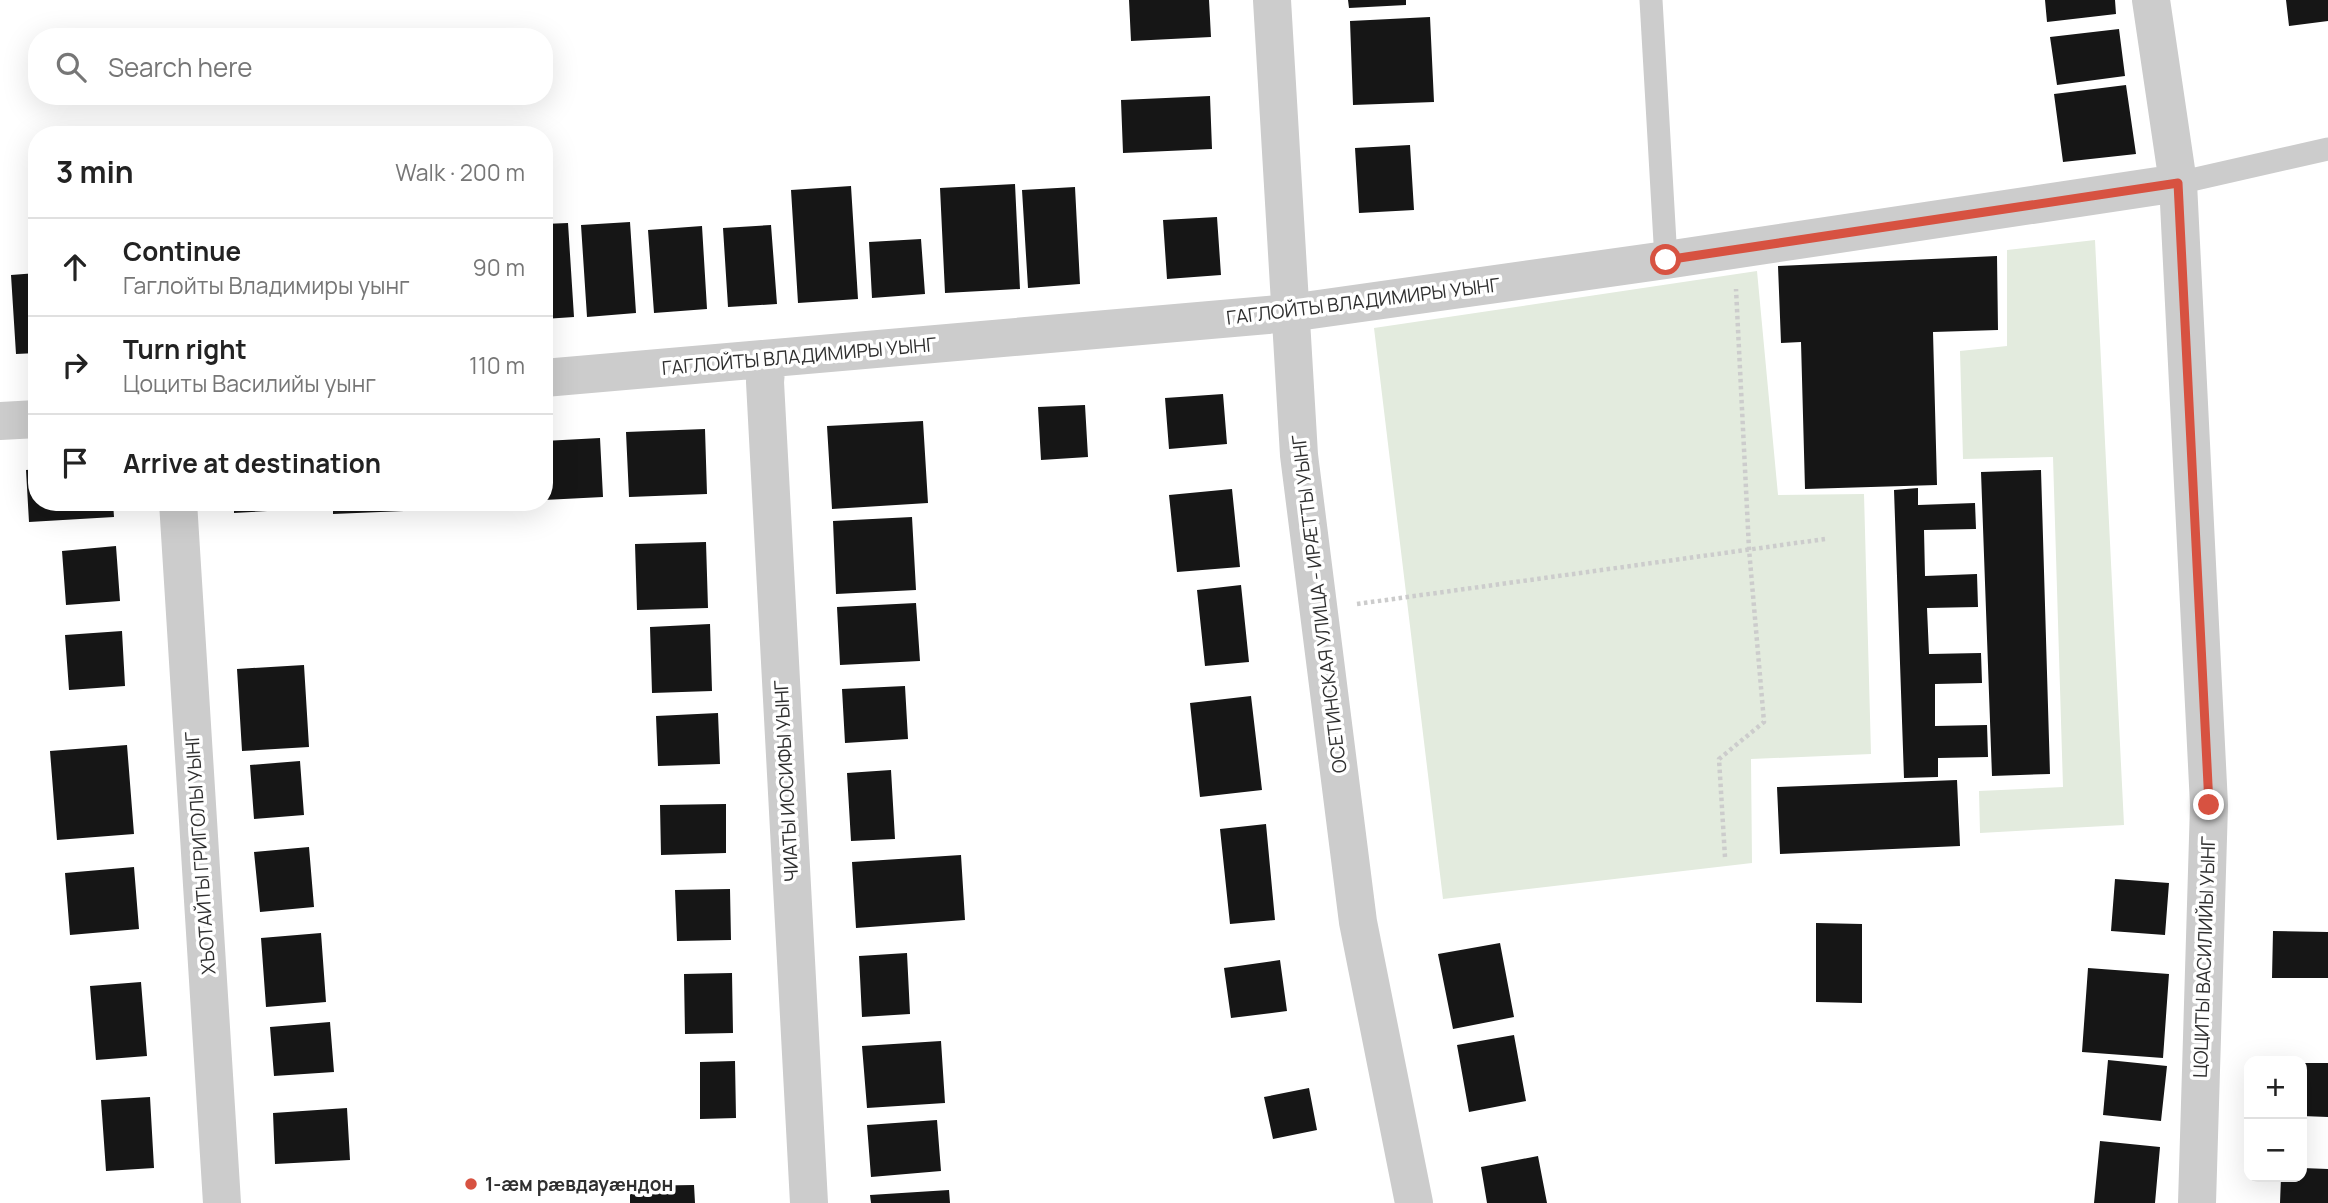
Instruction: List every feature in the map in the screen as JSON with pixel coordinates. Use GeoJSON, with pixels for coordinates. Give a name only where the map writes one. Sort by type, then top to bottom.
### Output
{"type":"FeatureCollection","features":[{"type":"Feature","properties":{"kind":"street","name":"ОСЕТИНСКАЯ УЛИЦА - ИРÆТТЫ УЫНГ"},"geometry":{"type":"LineString","coordinates":[[1272,0],[1299,455],[1358,922],[1414,1203]]}},
{"type":"Feature","properties":{"kind":"street","name":"ЦОЦИТЫ ВАСИЛИЙЫ УЫНГ"},"geometry":{"type":"LineString","coordinates":[[2151,0],[2178,183],[2209,805],[2197,1203]]}},
{"type":"Feature","properties":{"kind":"street","name":"ГАГЛОЙТЫ ВЛАДИМИРЫ УЫНГ"},"geometry":{"type":"LineString","coordinates":[[553,377],[1290,313],[2178,183]]}},
{"type":"Feature","properties":{"kind":"street","name":"ЧИАТЫ ИОСИФЫ УЫНГ"},"geometry":{"type":"LineString","coordinates":[[766,359],[765,382],[809,1203]]}},
{"type":"Feature","properties":{"kind":"street"},"geometry":{"type":"LineString","coordinates":[[0,421],[28,419]]}},
{"type":"Feature","properties":{"kind":"street","name":"ХЪОТАЙТЫ ГРИГОЛЫ УЫНГ"},"geometry":{"type":"LineString","coordinates":[[179,511],[222,1203]]}},
{"type":"Feature","properties":{"kind":"lane"},"geometry":{"type":"LineString","coordinates":[[1651,0],[1666,260]]}},
{"type":"Feature","properties":{"kind":"lane"},"geometry":{"type":"LineString","coordinates":[[2178,183],[2328,149]]}},
{"type":"Feature","properties":{"kind":"path"},"geometry":{"type":"LineString","coordinates":[[1725,857],[1720,759],[1764,722],[1749,550],[1733,250]]}},
{"type":"Feature","properties":{"kind":"path"},"geometry":{"type":"LineString","coordinates":[[1318,609],[1825,539]]}},
{"type":"Feature","properties":{"kind":"shaded area"},"geometry":{"type":"Polygon","coordinates":[[[2095,240],[2124,825],[1980,833],[1979,791],[2063,787],[2053,457],[1963,459],[1960,351],[2007,346],[2007,250],[2095,240]]]}},
{"type":"Feature","properties":{"kind":"shaded area"},"geometry":{"type":"Polygon","coordinates":[[[1757,271],[1778,495],[1864,494],[1871,754],[1751,759],[1752,863],[1443,899],[1374,328],[1757,271]]]}},
{"type":"Feature","properties":{"kind":"building"},"geometry":{"type":"Polygon","coordinates":[[[1129,0],[1209,0],[1211,37],[1131,41],[1129,0]]]}},
{"type":"Feature","properties":{"kind":"building"},"geometry":{"type":"Polygon","coordinates":[[[1348,0],[1406,0],[1406,5],[1349,8],[1348,0]]]}},
{"type":"Feature","properties":{"kind":"building"},"geometry":{"type":"Polygon","coordinates":[[[2045,0],[2115,0],[2116,14],[2047,22],[2045,0]]]}},
{"type":"Feature","properties":{"kind":"building"},"geometry":{"type":"Polygon","coordinates":[[[2286,0],[2328,0],[2328,21],[2289,26],[2286,0]]]}},
{"type":"Feature","properties":{"kind":"building"},"geometry":{"type":"Polygon","coordinates":[[[1430,17],[1434,102],[1353,105],[1350,21],[1430,17]]]}},
{"type":"Feature","properties":{"kind":"building"},"geometry":{"type":"Polygon","coordinates":[[[2119,29],[2125,76],[2057,85],[2050,37],[2119,29]]]}},
{"type":"Feature","properties":{"kind":"building"},"geometry":{"type":"Polygon","coordinates":[[[2126,85],[2136,154],[2063,162],[2054,94],[2126,85]]]}},
{"type":"Feature","properties":{"kind":"building"},"geometry":{"type":"Polygon","coordinates":[[[1210,96],[1212,149],[1123,153],[1121,100],[1210,96]]]}},
{"type":"Feature","properties":{"kind":"building"},"geometry":{"type":"Polygon","coordinates":[[[1410,145],[1414,210],[1359,213],[1355,148],[1410,145]]]}},
{"type":"Feature","properties":{"kind":"building"},"geometry":{"type":"Polygon","coordinates":[[[1015,184],[1020,289],[945,293],[940,188],[1015,184]]]}},
{"type":"Feature","properties":{"kind":"building"},"geometry":{"type":"Polygon","coordinates":[[[851,186],[858,299],[798,303],[791,190],[851,186]]]}},
{"type":"Feature","properties":{"kind":"building"},"geometry":{"type":"Polygon","coordinates":[[[1075,187],[1080,284],[1028,288],[1022,190],[1075,187]]]}},
{"type":"Feature","properties":{"kind":"building"},"geometry":{"type":"Polygon","coordinates":[[[1217,217],[1221,275],[1167,279],[1163,220],[1217,217]]]}},
{"type":"Feature","properties":{"kind":"building"},"geometry":{"type":"Polygon","coordinates":[[[630,222],[636,313],[587,317],[581,225],[630,222]]]}},
{"type":"Feature","properties":{"kind":"building"},"geometry":{"type":"Polygon","coordinates":[[[568,223],[574,317],[553,318],[553,224],[568,223]]]}},
{"type":"Feature","properties":{"kind":"building"},"geometry":{"type":"Polygon","coordinates":[[[771,225],[777,304],[728,307],[723,228],[771,225]]]}},
{"type":"Feature","properties":{"kind":"building"},"geometry":{"type":"Polygon","coordinates":[[[702,226],[707,309],[654,313],[648,230],[702,226]]]}},
{"type":"Feature","properties":{"kind":"building"},"geometry":{"type":"Polygon","coordinates":[[[921,239],[925,294],[872,298],[869,242],[921,239]]]}},
{"type":"Feature","properties":{"kind":"building"},"geometry":{"type":"Polygon","coordinates":[[[1997,256],[1998,330],[1933,332],[1937,485],[1805,489],[1801,342],[1781,343],[1778,266],[1997,256]]]}},
{"type":"Feature","properties":{"kind":"building"},"geometry":{"type":"Polygon","coordinates":[[[28,274],[28,353],[16,354],[11,275],[28,274]]]}},
{"type":"Feature","properties":{"kind":"building"},"geometry":{"type":"Polygon","coordinates":[[[1223,394],[1227,444],[1169,449],[1165,398],[1223,394]]]}},
{"type":"Feature","properties":{"kind":"building"},"geometry":{"type":"Polygon","coordinates":[[[1085,405],[1088,457],[1041,460],[1038,407],[1085,405]]]}},
{"type":"Feature","properties":{"kind":"building"},"geometry":{"type":"Polygon","coordinates":[[[923,421],[928,503],[832,509],[827,426],[923,421]]]}},
{"type":"Feature","properties":{"kind":"building"},"geometry":{"type":"Polygon","coordinates":[[[705,429],[707,494],[629,497],[626,432],[705,429]]]}},
{"type":"Feature","properties":{"kind":"building"},"geometry":{"type":"Polygon","coordinates":[[[600,438],[603,497],[553,500],[553,441],[600,438]]]}},
{"type":"Feature","properties":{"kind":"building"},"geometry":{"type":"Polygon","coordinates":[[[26,470],[28,470],[28,505],[26,470]]]}},
{"type":"Feature","properties":{"kind":"building"},"geometry":{"type":"Polygon","coordinates":[[[2041,470],[2050,774],[1992,776],[1981,472],[2041,470]]]}},
{"type":"Feature","properties":{"kind":"building"},"geometry":{"type":"Polygon","coordinates":[[[1918,488],[1918,505],[1975,503],[1976,529],[1924,530],[1925,576],[1977,574],[1978,607],[1927,608],[1929,654],[1981,653],[1982,683],[1935,684],[1935,726],[1987,725],[1988,757],[1938,758],[1938,777],[1904,778],[1894,490],[1918,488]]]}},
{"type":"Feature","properties":{"kind":"building"},"geometry":{"type":"Polygon","coordinates":[[[1232,489],[1240,567],[1177,572],[1169,495],[1232,489]]]}},
{"type":"Feature","properties":{"kind":"building"},"geometry":{"type":"Polygon","coordinates":[[[28,511],[114,511],[114,517],[29,522],[28,511]]]}},
{"type":"Feature","properties":{"kind":"building"},"geometry":{"type":"Polygon","coordinates":[[[234,511],[268,511],[234,513],[234,511]]]}},
{"type":"Feature","properties":{"kind":"building"},"geometry":{"type":"Polygon","coordinates":[[[333,511],[404,511],[333,514],[333,511]]]}},
{"type":"Feature","properties":{"kind":"building"},"geometry":{"type":"Polygon","coordinates":[[[912,517],[916,590],[836,594],[833,521],[912,517]]]}},
{"type":"Feature","properties":{"kind":"building"},"geometry":{"type":"Polygon","coordinates":[[[706,542],[708,608],[637,610],[635,544],[706,542]]]}},
{"type":"Feature","properties":{"kind":"building"},"geometry":{"type":"Polygon","coordinates":[[[116,546],[120,601],[66,605],[62,551],[116,546]]]}},
{"type":"Feature","properties":{"kind":"building"},"geometry":{"type":"Polygon","coordinates":[[[1241,585],[1249,662],[1205,666],[1197,590],[1241,585]]]}},
{"type":"Feature","properties":{"kind":"building"},"geometry":{"type":"Polygon","coordinates":[[[916,603],[920,661],[840,665],[837,607],[916,603]]]}},
{"type":"Feature","properties":{"kind":"building"},"geometry":{"type":"Polygon","coordinates":[[[710,624],[712,691],[652,693],[650,627],[710,624]]]}},
{"type":"Feature","properties":{"kind":"building"},"geometry":{"type":"Polygon","coordinates":[[[122,631],[125,686],[69,690],[65,635],[122,631]]]}},
{"type":"Feature","properties":{"kind":"building"},"geometry":{"type":"Polygon","coordinates":[[[304,665],[309,747],[242,751],[237,669],[304,665]]]}},
{"type":"Feature","properties":{"kind":"building"},"geometry":{"type":"Polygon","coordinates":[[[905,686],[908,739],[845,743],[842,689],[905,686]]]}},
{"type":"Feature","properties":{"kind":"building"},"geometry":{"type":"Polygon","coordinates":[[[1251,696],[1262,790],[1200,797],[1190,703],[1251,696]]]}},
{"type":"Feature","properties":{"kind":"building"},"geometry":{"type":"Polygon","coordinates":[[[718,713],[720,764],[658,766],[656,716],[718,713]]]}},
{"type":"Feature","properties":{"kind":"building"},"geometry":{"type":"Polygon","coordinates":[[[127,745],[134,834],[57,840],[50,751],[127,745]]]}},
{"type":"Feature","properties":{"kind":"building"},"geometry":{"type":"Polygon","coordinates":[[[300,761],[304,815],[254,819],[250,765],[300,761]]]}},
{"type":"Feature","properties":{"kind":"building"},"geometry":{"type":"Polygon","coordinates":[[[891,770],[895,839],[851,841],[847,773],[891,770]]]}},
{"type":"Feature","properties":{"kind":"building"},"geometry":{"type":"Polygon","coordinates":[[[1957,780],[1960,846],[1780,854],[1777,787],[1957,780]]]}},
{"type":"Feature","properties":{"kind":"building"},"geometry":{"type":"Polygon","coordinates":[[[726,804],[726,853],[661,855],[660,805],[726,804]]]}},
{"type":"Feature","properties":{"kind":"building"},"geometry":{"type":"Polygon","coordinates":[[[1266,824],[1275,920],[1230,924],[1220,829],[1266,824]]]}},
{"type":"Feature","properties":{"kind":"building"},"geometry":{"type":"Polygon","coordinates":[[[309,847],[314,907],[260,912],[254,852],[309,847]]]}},
{"type":"Feature","properties":{"kind":"building"},"geometry":{"type":"Polygon","coordinates":[[[961,855],[965,920],[856,928],[852,862],[961,855]]]}},
{"type":"Feature","properties":{"kind":"building"},"geometry":{"type":"Polygon","coordinates":[[[134,867],[139,929],[70,935],[65,873],[134,867]]]}},
{"type":"Feature","properties":{"kind":"building"},"geometry":{"type":"Polygon","coordinates":[[[2115,879],[2169,883],[2165,935],[2111,931],[2115,879]]]}},
{"type":"Feature","properties":{"kind":"building"},"geometry":{"type":"Polygon","coordinates":[[[730,889],[731,940],[677,941],[675,890],[730,889]]]}},
{"type":"Feature","properties":{"kind":"building"},"geometry":{"type":"Polygon","coordinates":[[[1816,923],[1862,924],[1862,1003],[1816,1002],[1816,923]]]}},
{"type":"Feature","properties":{"kind":"building"},"geometry":{"type":"Polygon","coordinates":[[[2273,931],[2328,932],[2328,978],[2272,978],[2273,931]]]}},
{"type":"Feature","properties":{"kind":"building"},"geometry":{"type":"Polygon","coordinates":[[[321,933],[326,1002],[266,1007],[261,938],[321,933]]]}},
{"type":"Feature","properties":{"kind":"building"},"geometry":{"type":"Polygon","coordinates":[[[1500,943],[1514,1017],[1453,1029],[1438,954],[1500,943]]]}},
{"type":"Feature","properties":{"kind":"building"},"geometry":{"type":"Polygon","coordinates":[[[907,953],[910,1014],[862,1017],[859,956],[907,953]]]}},
{"type":"Feature","properties":{"kind":"building"},"geometry":{"type":"Polygon","coordinates":[[[1280,960],[1287,1011],[1231,1018],[1224,968],[1280,960]]]}},
{"type":"Feature","properties":{"kind":"building"},"geometry":{"type":"Polygon","coordinates":[[[2088,968],[2169,974],[2163,1058],[2082,1052],[2088,968]]]}},
{"type":"Feature","properties":{"kind":"building"},"geometry":{"type":"Polygon","coordinates":[[[732,973],[733,1033],[685,1034],[684,974],[732,973]]]}},
{"type":"Feature","properties":{"kind":"building"},"geometry":{"type":"Polygon","coordinates":[[[141,982],[147,1056],[96,1060],[90,986],[141,982]]]}},
{"type":"Feature","properties":{"kind":"building"},"geometry":{"type":"Polygon","coordinates":[[[330,1022],[334,1072],[274,1076],[270,1027],[330,1022]]]}},
{"type":"Feature","properties":{"kind":"building"},"geometry":{"type":"Polygon","coordinates":[[[1514,1035],[1526,1101],[1469,1112],[1457,1045],[1514,1035]]]}},
{"type":"Feature","properties":{"kind":"building"},"geometry":{"type":"Polygon","coordinates":[[[941,1041],[945,1103],[867,1108],[862,1046],[941,1041]]]}},
{"type":"Feature","properties":{"kind":"building"},"geometry":{"type":"Polygon","coordinates":[[[2108,1060],[2167,1066],[2161,1121],[2103,1115],[2108,1060]]]}},
{"type":"Feature","properties":{"kind":"building"},"geometry":{"type":"Polygon","coordinates":[[[735,1061],[736,1118],[700,1119],[700,1062],[735,1061]]]}},
{"type":"Feature","properties":{"kind":"building"},"geometry":{"type":"Polygon","coordinates":[[[2307,1063],[2328,1063],[2328,1117],[2307,1116],[2307,1063]]]}},
{"type":"Feature","properties":{"kind":"building"},"geometry":{"type":"Polygon","coordinates":[[[1309,1088],[1317,1130],[1273,1139],[1264,1097],[1309,1088]]]}},
{"type":"Feature","properties":{"kind":"building"},"geometry":{"type":"Polygon","coordinates":[[[150,1097],[154,1168],[106,1171],[101,1100],[150,1097]]]}},
{"type":"Feature","properties":{"kind":"building"},"geometry":{"type":"Polygon","coordinates":[[[347,1108],[350,1160],[275,1164],[273,1113],[347,1108]]]}},
{"type":"Feature","properties":{"kind":"building"},"geometry":{"type":"Polygon","coordinates":[[[937,1120],[941,1171],[871,1177],[867,1125],[937,1120]]]}},
{"type":"Feature","properties":{"kind":"building"},"geometry":{"type":"Polygon","coordinates":[[[2100,1141],[2160,1147],[2155,1203],[2094,1203],[2100,1141]]]}},
{"type":"Feature","properties":{"kind":"building"},"geometry":{"type":"Polygon","coordinates":[[[1538,1156],[1547,1203],[1487,1203],[1481,1167],[1538,1156]]]}},
{"type":"Feature","properties":{"kind":"building"},"geometry":{"type":"Polygon","coordinates":[[[2307,1168],[2328,1169],[2328,1203],[2280,1203],[2281,1182],[2307,1182],[2307,1168]]]}},
{"type":"Feature","properties":{"kind":"building"},"geometry":{"type":"Polygon","coordinates":[[[694,1185],[695,1203],[630,1203],[630,1186],[694,1185]]]}},
{"type":"Feature","properties":{"kind":"building"},"geometry":{"type":"Polygon","coordinates":[[[949,1190],[950,1203],[871,1203],[870,1195],[949,1190]]]}},
{"type":"Feature","properties":{"kind":"place","name":"1-æм рӕвдауӕндон"},"geometry":{"type":"Point","coordinates":[471,1184]}},
{"type":"Feature","properties":{"kind":"route"},"geometry":{"type":"LineString","coordinates":[[1666,260],[2178,183],[2209,805]]}}]}
